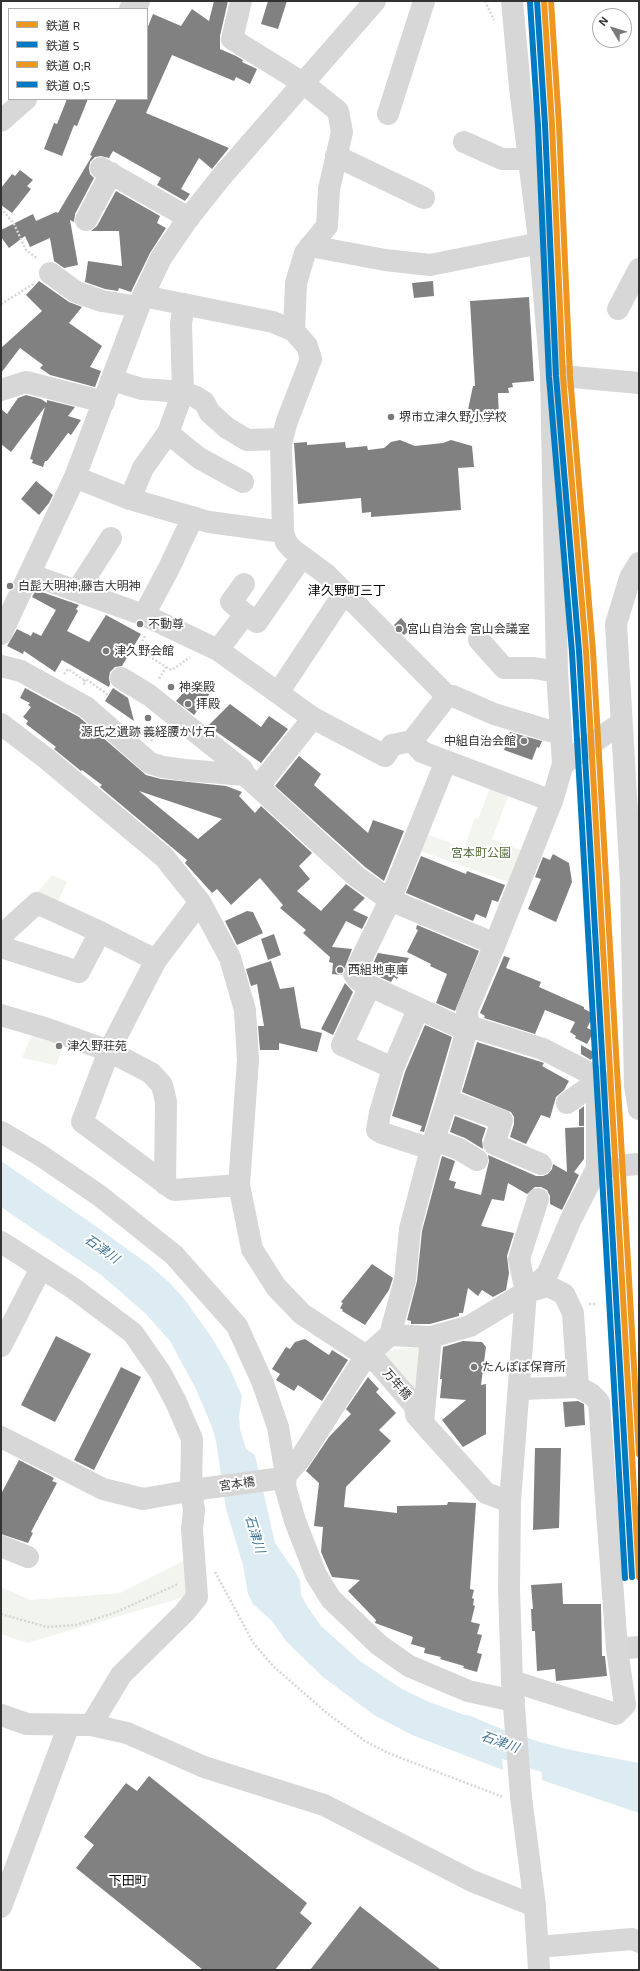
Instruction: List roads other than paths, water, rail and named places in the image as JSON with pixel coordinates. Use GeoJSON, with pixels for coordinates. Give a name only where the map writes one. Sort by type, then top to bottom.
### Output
{"type":"FeatureCollection","features":[{"type":"Feature","properties":{"kind":"street"},"geometry":{"type":"LineString","coordinates":[[131,8],[139,1]]}},
{"type":"Feature","properties":{"kind":"street"},"geometry":{"type":"LineString","coordinates":[[241,1],[232,39],[303,83],[338,111],[342,132],[329,189],[327,226],[305,254],[296,284],[294,331]]}},
{"type":"Feature","properties":{"kind":"street"},"geometry":{"type":"LineString","coordinates":[[1,634],[75,477],[141,301],[161,258],[189,218],[303,83],[375,1]]}},
{"type":"Feature","properties":{"kind":"street"},"geometry":{"type":"LineString","coordinates":[[388,114],[424,1]]}},
{"type":"Feature","properties":{"kind":"street"},"geometry":{"type":"LineString","coordinates":[[280,1477],[300,1459],[390,1335],[405,1280],[410,1229],[432,1145],[447,1100],[468,1026],[467,1010],[552,801],[563,764],[557,672],[551,375],[540,242],[529,159],[512,1]]}},
{"type":"Feature","properties":{"kind":"street"},"geometry":{"type":"LineString","coordinates":[[1,121],[25,100]]}},
{"type":"Feature","properties":{"kind":"street"},"geometry":{"type":"LineString","coordinates":[[464,142],[502,159],[529,159]]}},
{"type":"Feature","properties":{"kind":"street"},"geometry":{"type":"LineString","coordinates":[[336,156],[424,198]]}},
{"type":"Feature","properties":{"kind":"street"},"geometry":{"type":"LineString","coordinates":[[86,220],[106,171],[189,218]]}},
{"type":"Feature","properties":{"kind":"street"},"geometry":{"type":"LineString","coordinates":[[310,246],[385,260],[430,265],[468,259],[540,242]]}},
{"type":"Feature","properties":{"kind":"street"},"geometry":{"type":"LineString","coordinates":[[618,309],[639,269]]}},
{"type":"Feature","properties":{"kind":"street"},"geometry":{"type":"LineString","coordinates":[[50,273],[76,292],[102,301],[141,301],[184,304],[273,322],[294,331],[307,346],[311,359],[287,421],[281,443],[282,532],[286,542],[292,549],[326,574],[447,696],[453,696],[494,714],[560,734]]}},
{"type":"Feature","properties":{"kind":"street"},"geometry":{"type":"LineString","coordinates":[[130,499],[143,468],[168,433],[183,392],[181,324],[184,304]]}},
{"type":"Feature","properties":{"kind":"street"},"geometry":{"type":"LineString","coordinates":[[551,375],[639,383]]}},
{"type":"Feature","properties":{"kind":"street"},"geometry":{"type":"LineString","coordinates":[[112,380],[142,389],[183,392],[204,402],[210,414],[227,428],[247,440],[282,438]]}},
{"type":"Feature","properties":{"kind":"street"},"geometry":{"type":"LineString","coordinates":[[1,390],[26,382],[104,402]]}},
{"type":"Feature","properties":{"kind":"street"},"geometry":{"type":"LineString","coordinates":[[168,433],[199,458],[243,482]]}},
{"type":"Feature","properties":{"kind":"street"},"geometry":{"type":"LineString","coordinates":[[75,477],[130,499],[209,522],[282,532]]}},
{"type":"Feature","properties":{"kind":"street"},"geometry":{"type":"LineString","coordinates":[[145,625],[169,568],[193,517]]}},
{"type":"Feature","properties":{"kind":"street"},"geometry":{"type":"LineString","coordinates":[[77,591],[110,538]]}},
{"type":"Feature","properties":{"kind":"street"},"geometry":{"type":"LineString","coordinates":[[639,563],[630,578],[616,624],[630,724],[637,1086],[639,1109]]}},
{"type":"Feature","properties":{"kind":"street"},"geometry":{"type":"LineString","coordinates":[[244,584],[231,602],[257,622],[295,567]]}},
{"type":"Feature","properties":{"kind":"street"},"geometry":{"type":"LineString","coordinates":[[29,574],[77,591],[145,625],[211,647],[313,718],[384,756],[392,745],[412,741],[447,696]]}},
{"type":"Feature","properties":{"kind":"street"},"geometry":{"type":"LineString","coordinates":[[278,693],[337,604]]}},
{"type":"Feature","properties":{"kind":"street"},"geometry":{"type":"LineString","coordinates":[[211,647],[245,614]]}},
{"type":"Feature","properties":{"kind":"street"},"geometry":{"type":"LineString","coordinates":[[479,640],[504,668],[534,668],[557,672]]}},
{"type":"Feature","properties":{"kind":"street"},"geometry":{"type":"LineString","coordinates":[[1,666],[21,671],[86,707],[150,763],[163,767],[251,781]]}},
{"type":"Feature","properties":{"kind":"street"},"geometry":{"type":"LineString","coordinates":[[114,686],[149,695],[242,769],[251,781],[357,877],[390,900],[495,944]]}},
{"type":"Feature","properties":{"kind":"street"},"geometry":{"type":"LineString","coordinates":[[251,781],[313,718]]}},
{"type":"Feature","properties":{"kind":"street"},"geometry":{"type":"LineString","coordinates":[[1,724],[46,759],[164,857],[200,902],[230,958],[245,1010],[248,1060],[239,1185],[252,1249],[276,1286],[302,1314],[371,1360]]}},
{"type":"Feature","properties":{"kind":"street"},"geometry":{"type":"LineString","coordinates":[[563,764],[630,724]]}},
{"type":"Feature","properties":{"kind":"street"},"geometry":{"type":"LineString","coordinates":[[412,741],[422,752],[552,801]]}},
{"type":"Feature","properties":{"kind":"street"},"geometry":{"type":"LineString","coordinates":[[390,1335],[431,1336],[470,1326],[526,1292],[547,1275],[571,1219],[618,1166],[597,1077],[543,1049],[468,1026],[457,1026],[358,980],[354,974],[390,900],[446,761]]}},
{"type":"Feature","properties":{"kind":"street"},"geometry":{"type":"LineString","coordinates":[[1,936],[37,902],[156,960]]}},
{"type":"Feature","properties":{"kind":"street"},"geometry":{"type":"LineString","coordinates":[[200,902],[156,960],[109,1051],[82,1122],[174,1190],[239,1185]]}},
{"type":"Feature","properties":{"kind":"street"},"geometry":{"type":"LineString","coordinates":[[1,947],[79,972],[100,932]]}},
{"type":"Feature","properties":{"kind":"street"},"geometry":{"type":"LineString","coordinates":[[370,986],[342,1045],[393,1068]]}},
{"type":"Feature","properties":{"kind":"street"},"geometry":{"type":"LineString","coordinates":[[418,1009],[393,1068],[380,1113],[377,1130],[382,1133],[432,1145],[459,1149],[477,1160]]}},
{"type":"Feature","properties":{"kind":"street"},"geometry":{"type":"LineString","coordinates":[[1,1015],[48,1029],[109,1051],[151,1073],[162,1085],[166,1102],[165,1184]]}},
{"type":"Feature","properties":{"kind":"street"},"geometry":{"type":"LineString","coordinates":[[566,1103],[588,1088],[597,1077]]}},
{"type":"Feature","properties":{"kind":"street"},"geometry":{"type":"LineString","coordinates":[[447,1100],[502,1120],[494,1144],[541,1164]]}},
{"type":"Feature","properties":{"kind":"street"},"geometry":{"type":"LineString","coordinates":[[1,1132],[40,1155],[100,1196],[174,1255],[237,1326],[262,1381],[278,1427],[280,1477],[285,1486],[295,1521],[316,1575],[331,1599],[379,1645],[409,1666],[468,1691],[616,1714],[625,1705],[599,1402],[591,1394],[578,1387],[519,1389]]}},
{"type":"Feature","properties":{"kind":"street"},"geometry":{"type":"LineString","coordinates":[[538,1199],[519,1259],[526,1292],[510,1502],[509,1589],[514,1697],[522,1802],[535,1906],[538,1970]]}},
{"type":"Feature","properties":{"kind":"street"},"geometry":{"type":"LineString","coordinates":[[1,1242],[73,1288],[133,1333],[148,1354],[176,1402],[192,1439],[196,1490],[192,1529],[205,1572],[197,1597],[184,1613],[121,1675],[91,1725]]}},
{"type":"Feature","properties":{"kind":"street"},"geometry":{"type":"LineString","coordinates":[[1,1346],[41,1268]]}},
{"type":"Feature","properties":{"kind":"street"},"geometry":{"type":"LineString","coordinates":[[526,1292],[548,1286],[564,1294],[573,1314],[578,1387]]}},
{"type":"Feature","properties":{"kind":"street"},"geometry":{"type":"LineString","coordinates":[[418,1414],[431,1336]]}},
{"type":"Feature","properties":{"kind":"street"},"geometry":{"type":"LineString","coordinates":[[371,1360],[368,1370],[406,1413],[418,1414],[486,1493],[510,1502]]}},
{"type":"Feature","properties":{"kind":"street","name":"宮本橋"},"geometry":{"type":"LineString","coordinates":[[1,1437],[103,1490],[143,1499],[280,1477]]}},
{"type":"Feature","properties":{"kind":"street"},"geometry":{"type":"LineString","coordinates":[[1,1546],[28,1557]]}},
{"type":"Feature","properties":{"kind":"street"},"geometry":{"type":"LineString","coordinates":[[1,1715],[27,1724],[91,1725],[127,1733],[204,1767],[324,1805],[472,1881],[535,1906]]}},
{"type":"Feature","properties":{"kind":"street"},"geometry":{"type":"LineString","coordinates":[[1,1907],[8,1866],[70,1725]]}},
{"type":"Feature","properties":{"kind":"street"},"geometry":{"type":"LineString","coordinates":[[538,1947],[632,1939],[639,1942]]}},
{"type":"Feature","properties":{"kind":"water"},"geometry":{"type":"Polygon","coordinates":[[[1,1161],[148,1264],[170,1283],[185,1300],[212,1338],[229,1367],[242,1396],[239,1416],[240,1429],[246,1449],[255,1455],[275,1543],[296,1573],[300,1581],[301,1595],[309,1609],[321,1626],[360,1661],[402,1689],[429,1702],[500,1728],[503,1770],[412,1735],[374,1715],[323,1677],[286,1641],[272,1621],[253,1604],[248,1594],[243,1565],[226,1509],[216,1441],[212,1427],[196,1389],[170,1341],[145,1313],[101,1275],[1,1207],[1,1161]]]}},
{"type":"Feature","properties":{"kind":"water"},"geometry":{"type":"Polygon","coordinates":[[[540,1742],[571,1750],[639,1763],[639,1813],[542,1780],[540,1742]]]}},
{"type":"Feature","properties":{"kind":"waterway","name":"石津川"},"geometry":{"type":"LineString","coordinates":[[466,1729],[493,1741],[618,1783],[639,1788]]}},
{"type":"Feature","properties":{"kind":"tunnel"},"geometry":{"type":"LineString","coordinates":[[626,1648],[639,1647]]}},
{"type":"Feature","properties":{"kind":"rail line","name":"S"},"geometry":{"type":"LineString","coordinates":[[537,1],[545,125],[556,376],[579,651],[632,1577]]}},
{"type":"Feature","properties":{"kind":"rail line","name":"R"},"geometry":{"type":"LineString","coordinates":[[544,1],[552,125],[563,376],[586,651],[639,1577]]}},
{"type":"Feature","properties":{"kind":"rail line","name":"O;R"},"geometry":{"type":"LineString","coordinates":[[551,1],[559,125],[570,376],[593,651],[639,1454]]}},
{"type":"Feature","properties":{"kind":"rail line","name":"O;S"},"geometry":{"type":"LineString","coordinates":[[530,2],[538,126],[549,377],[572,652],[625,1578]]}},
{"type":"Feature","properties":{"kind":"place","name":"堺市立津久野小学校"},"geometry":{"type":"Point","coordinates":[391,417]}},
{"type":"Feature","properties":{"kind":"place","name":"白髭大明神;藤吉大明神"},"geometry":{"type":"Point","coordinates":[10,586]}},
{"type":"Feature","properties":{"kind":"place","name":"不動尊"},"geometry":{"type":"Point","coordinates":[140,624]}},
{"type":"Feature","properties":{"kind":"place","name":"宮山自治会 宮山会議室"},"geometry":{"type":"Point","coordinates":[399,629]}},
{"type":"Feature","properties":{"kind":"place","name":"津久野会館"},"geometry":{"type":"Point","coordinates":[106,651]}},
{"type":"Feature","properties":{"kind":"place","name":"神楽殿"},"geometry":{"type":"Point","coordinates":[171,687]}},
{"type":"Feature","properties":{"kind":"place","name":"拝殿"},"geometry":{"type":"Point","coordinates":[188,704]}},
{"type":"Feature","properties":{"kind":"place","name":"源氏之遺跡 義経腰かけ石"},"geometry":{"type":"Point","coordinates":[148,718]}},
{"type":"Feature","properties":{"kind":"place","name":"中組自治会館"},"geometry":{"type":"Point","coordinates":[524,741]}},
{"type":"Feature","properties":{"kind":"place","name":"西組地車庫"},"geometry":{"type":"Point","coordinates":[340,970]}},
{"type":"Feature","properties":{"kind":"place","name":"津久野荘苑"},"geometry":{"type":"Point","coordinates":[59,1046]}},
{"type":"Feature","properties":{"kind":"place","name":"たんぽぽ保育所"},"geometry":{"type":"Point","coordinates":[474,1367]}},
{"type":"Feature","properties":{"kind":"district","name":"津久野町三丁"},"geometry":{"type":"Point","coordinates":[347,591]}},
{"type":"Feature","properties":{"kind":"district","name":"下田町"},"geometry":{"type":"Point","coordinates":[128,1881]}},
{"type":"Feature","properties":{"kind":"park label","name":"宮本町公園"},"geometry":{"type":"Point","coordinates":[481,853]}}]}
